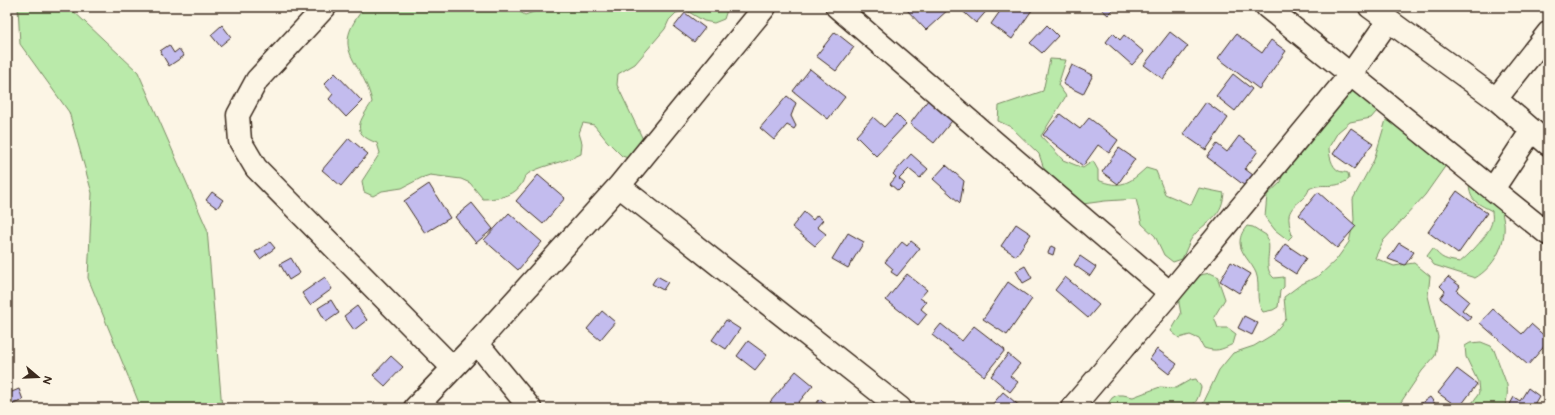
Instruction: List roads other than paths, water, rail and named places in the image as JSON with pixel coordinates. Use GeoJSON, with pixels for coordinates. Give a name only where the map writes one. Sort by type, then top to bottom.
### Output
{"type":"FeatureCollection","features":[{"type":"Feature","properties":{"kind":"street"},"geometry":{"type":"LineString","coordinates":[[325,7],[257,80],[238,115],[240,141],[256,168],[453,368]]}},
{"type":"Feature","properties":{"kind":"street"},"geometry":{"type":"LineString","coordinates":[[415,408],[477,343],[619,186],[765,7]]}},
{"type":"Feature","properties":{"kind":"street"},"geometry":{"type":"LineString","coordinates":[[837,7],[1170,293]]}},
{"type":"Feature","properties":{"kind":"street"},"geometry":{"type":"LineString","coordinates":[[1267,7],[1548,234]]}},
{"type":"Feature","properties":{"kind":"street"},"geometry":{"type":"LineString","coordinates":[[1370,7],[1496,99],[1540,137],[1493,189]]}},
{"type":"Feature","properties":{"kind":"street"},"geometry":{"type":"LineString","coordinates":[[1072,408],[1170,293],[1351,74],[1388,21]]}},
{"type":"Feature","properties":{"kind":"street"},"geometry":{"type":"LineString","coordinates":[[1496,99],[1548,33]]}},
{"type":"Feature","properties":{"kind":"street"},"geometry":{"type":"LineString","coordinates":[[619,186],[900,408]]}},
{"type":"Feature","properties":{"kind":"street"},"geometry":{"type":"LineString","coordinates":[[477,343],[530,408]]}}]}
